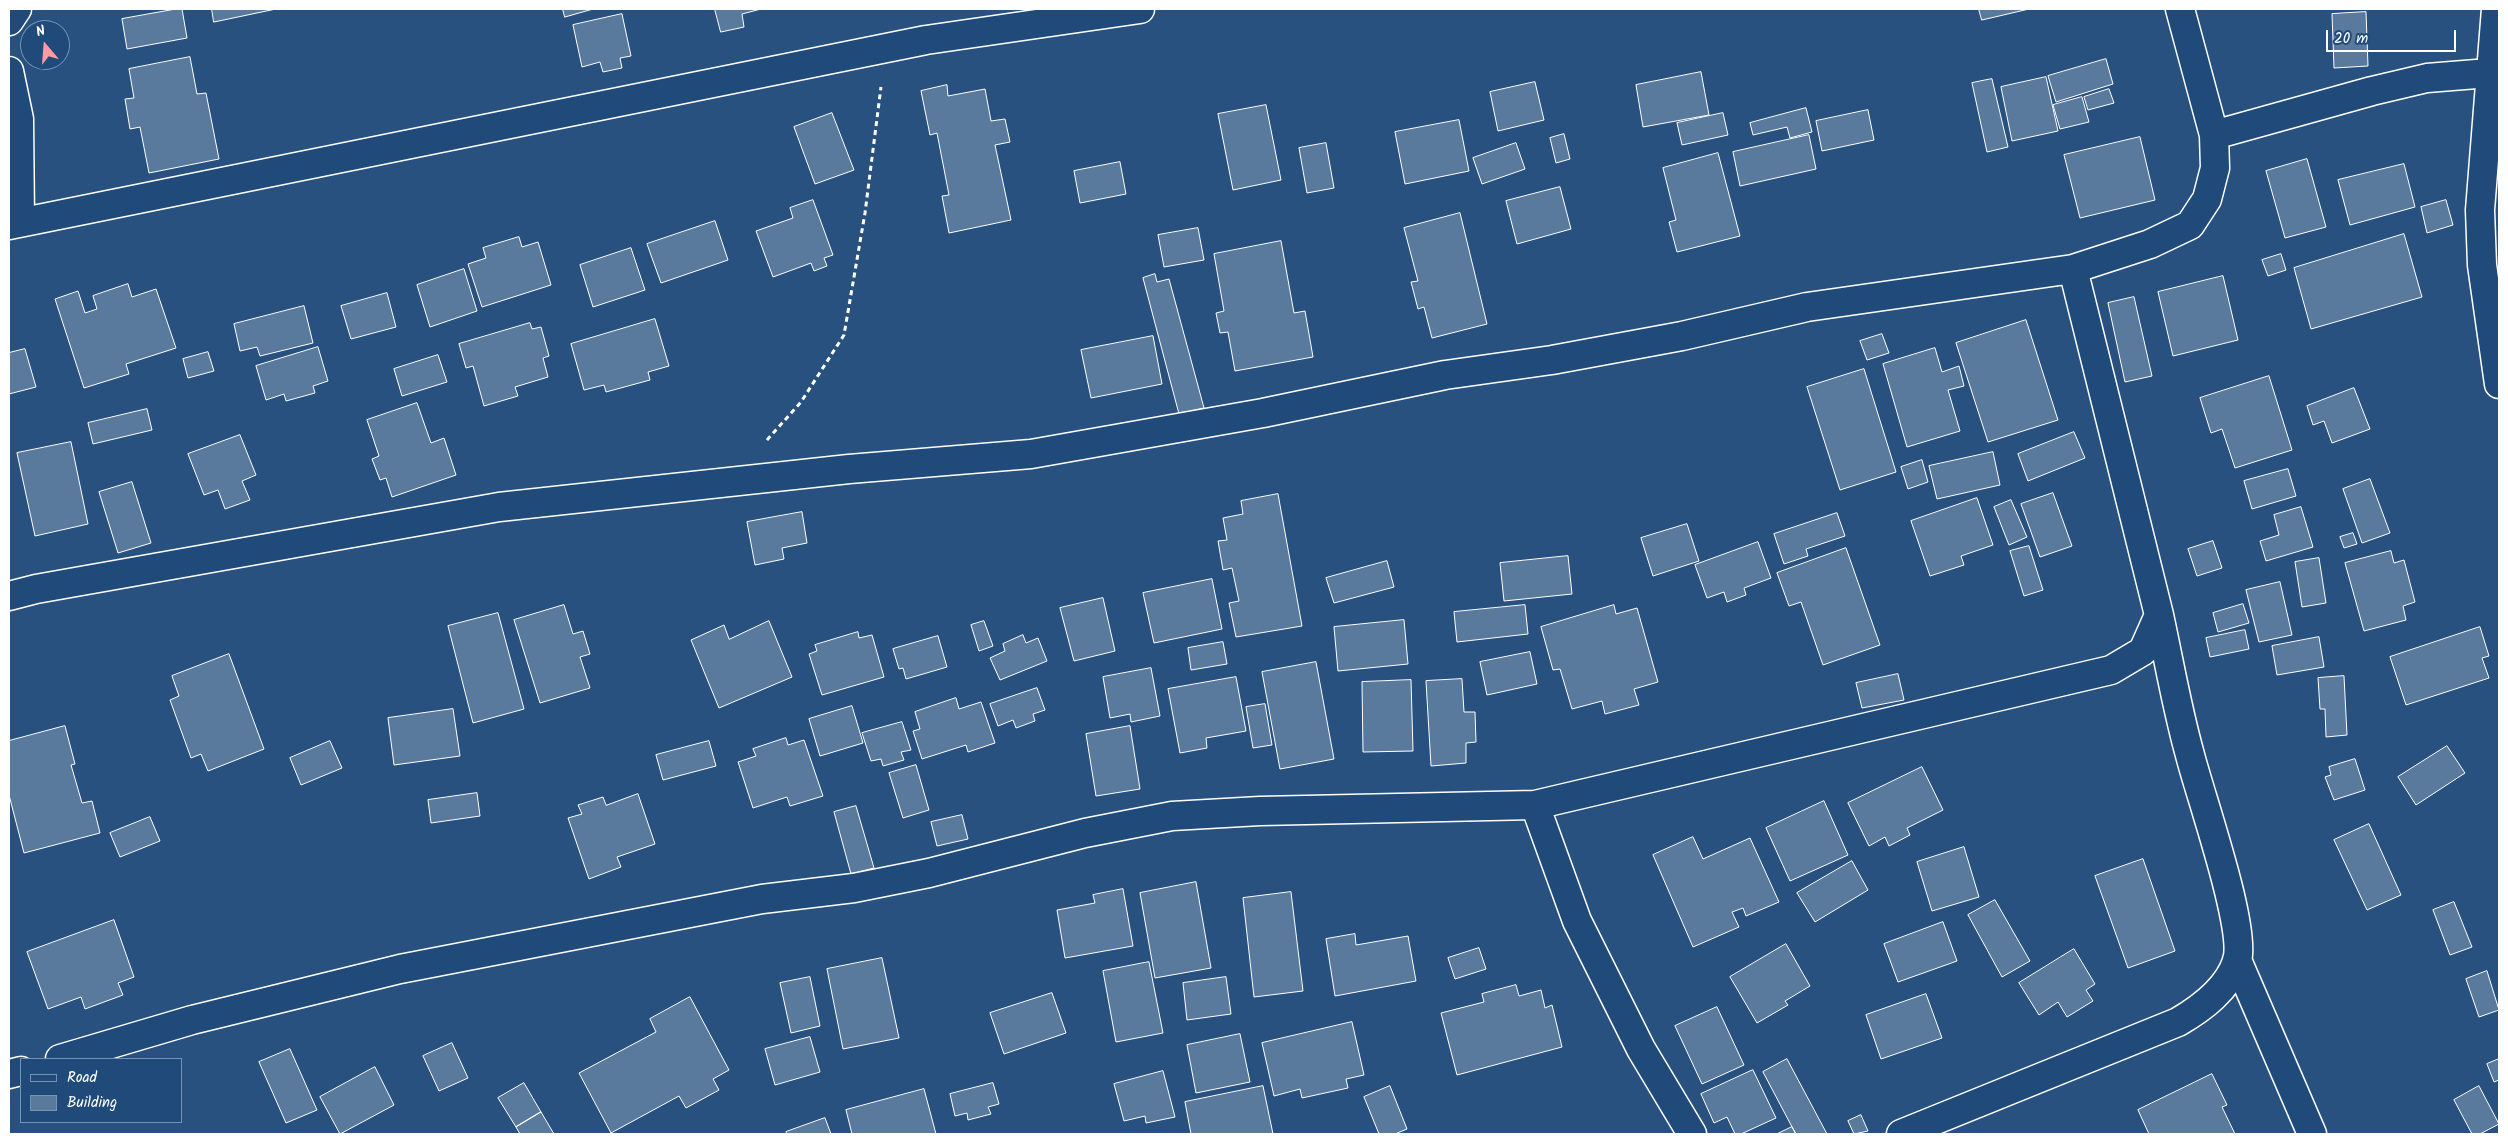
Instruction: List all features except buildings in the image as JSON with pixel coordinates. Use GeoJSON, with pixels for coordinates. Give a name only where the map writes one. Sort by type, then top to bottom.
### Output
{"type":"FeatureCollection","features":[{"type":"Feature","properties":{"kind":"street"},"geometry":{"type":"LineString","coordinates":[[9,21],[17,9]]}},
{"type":"Feature","properties":{"kind":"street"},"geometry":{"type":"LineString","coordinates":[[9,71],[19,119],[14,223],[926,40],[1140,9]]}},
{"type":"Feature","properties":{"kind":"street"},"geometry":{"type":"LineString","coordinates":[[9,596],[36,589],[499,507],[849,469],[1031,454],[1263,413],[1445,375],[1552,360],[1673,338],[1808,307],[2073,269],[2150,244],[2190,224],[2207,199],[2215,168],[2214,135],[2180,9]]}},
{"type":"Feature","properties":{"kind":"street"},"geometry":{"type":"LineString","coordinates":[[2496,9],[2489,73],[2490,210],[2482,265],[2499,384]]}},
{"type":"Feature","properties":{"kind":"street"},"geometry":{"type":"LineString","coordinates":[[2214,135],[2372,90],[2418,80],[2489,73]]}},
{"type":"Feature","properties":{"kind":"street"},"geometry":{"type":"LineString","coordinates":[[2073,269],[2159,615],[2189,753],[2229,894],[2237,929],[2237,960],[2312,1134]]}},
{"type":"Feature","properties":{"kind":"street"},"geometry":{"type":"LineString","coordinates":[[63,1058],[192,1020],[400,969],[762,899],[854,888],[929,873],[1085,833],[1172,816],[1260,811],[1535,805],[2111,670],[2143,651],[2159,615]]}},
{"type":"Feature","properties":{"kind":"street"},"geometry":{"type":"LineString","coordinates":[[1535,805],[1577,921],[1641,1049],[1692,1134]]}},
{"type":"Feature","properties":{"kind":"street"},"geometry":{"type":"LineString","coordinates":[[1901,1134],[2178,1022],[2201,1009],[2220,991],[2237,960]]}},
{"type":"Feature","properties":{"kind":"path"},"geometry":{"type":"LineString","coordinates":[[760,446],[802,402],[844,335],[866,213],[881,84]]}}]}
